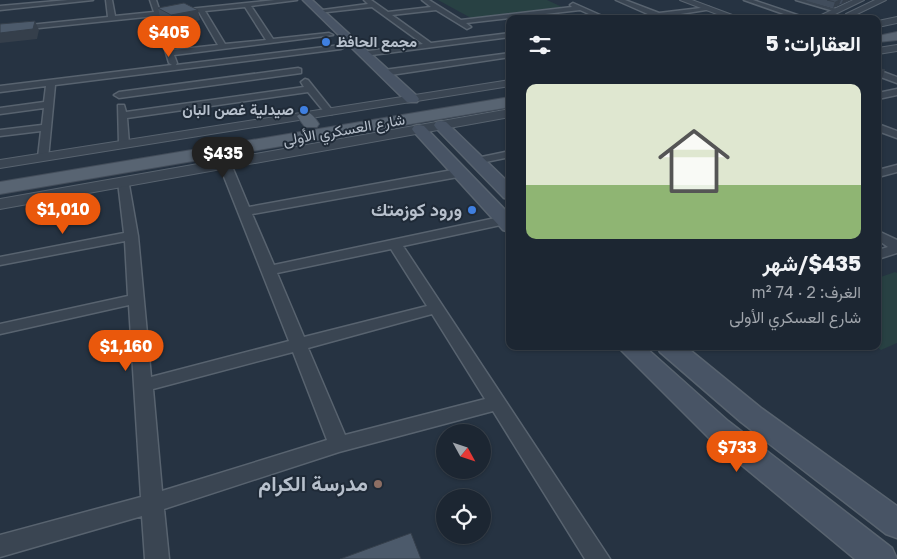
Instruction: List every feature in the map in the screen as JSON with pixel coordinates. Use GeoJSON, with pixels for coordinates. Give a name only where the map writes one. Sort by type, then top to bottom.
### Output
{"type":"FeatureCollection","features":[{"type":"Feature","properties":{"kind":"main road"},"geometry":{"type":"LineString","coordinates":[[294,0],[368,74]]}},
{"type":"Feature","properties":{"kind":"main road"},"geometry":{"type":"LineString","coordinates":[[306,0],[384,73],[417,113],[443,156],[506,222]]}},
{"type":"Feature","properties":{"kind":"main road","name":"شارع العسكري الأولى"},"geometry":{"type":"LineString","coordinates":[[417,113],[506,87]]}},
{"type":"Feature","properties":{"kind":"main road"},"geometry":{"type":"LineString","coordinates":[[382,88],[471,156],[506,190]]}},
{"type":"Feature","properties":{"kind":"main road","name":"شارع العسكري الأولى"},"geometry":{"type":"LineString","coordinates":[[0,188],[315,130],[417,113],[506,102]]}},
{"type":"Feature","properties":{"kind":"main road","name":"شارع العسكري الأولى"},"geometry":{"type":"LineString","coordinates":[[0,175],[315,130]]}},
{"type":"Feature","properties":{"kind":"main road"},"geometry":{"type":"LineString","coordinates":[[443,156],[471,156]]}},
{"type":"Feature","properties":{"kind":"main road"},"geometry":{"type":"LineString","coordinates":[[633,350],[718,429],[880,559]]}},
{"type":"Feature","properties":{"kind":"main road"},"geometry":{"type":"LineString","coordinates":[[674,350],[750,415],[897,524]]}},
{"type":"Feature","properties":{"kind":"street"},"geometry":{"type":"LineString","coordinates":[[0,8],[90,0]]}},
{"type":"Feature","properties":{"kind":"street"},"geometry":{"type":"LineString","coordinates":[[109,0],[112,19]]}},
{"type":"Feature","properties":{"kind":"street"},"geometry":{"type":"LineString","coordinates":[[0,30],[294,0]]}},
{"type":"Feature","properties":{"kind":"street"},"geometry":{"type":"LineString","coordinates":[[425,0],[486,38]]}},
{"type":"Feature","properties":{"kind":"street"},"geometry":{"type":"LineString","coordinates":[[562,0],[597,15]]}},
{"type":"Feature","properties":{"kind":"street"},"geometry":{"type":"LineString","coordinates":[[619,0],[658,15],[709,8]]}},
{"type":"Feature","properties":{"kind":"street"},"geometry":{"type":"LineString","coordinates":[[684,0],[728,15]]}},
{"type":"Feature","properties":{"kind":"street"},"geometry":{"type":"LineString","coordinates":[[747,0],[794,15]]}},
{"type":"Feature","properties":{"kind":"street"},"geometry":{"type":"LineString","coordinates":[[799,0],[841,12],[858,3],[882,0]]}},
{"type":"Feature","properties":{"kind":"street"},"geometry":{"type":"LineString","coordinates":[[163,4],[154,2],[156,14],[175,69]]}},
{"type":"Feature","properties":{"kind":"street"},"geometry":{"type":"LineString","coordinates":[[318,10],[370,2],[429,45]]}},
{"type":"Feature","properties":{"kind":"street"},"geometry":{"type":"LineString","coordinates":[[59,24],[61,3]]}},
{"type":"Feature","properties":{"kind":"street"},"geometry":{"type":"LineString","coordinates":[[841,12],[858,3]]}},
{"type":"Feature","properties":{"kind":"street"},"geometry":{"type":"LineString","coordinates":[[247,5],[272,42]]}},
{"type":"Feature","properties":{"kind":"street"},"geometry":{"type":"LineString","coordinates":[[386,14],[438,8]]}},
{"type":"Feature","properties":{"kind":"street"},"geometry":{"type":"LineString","coordinates":[[520,15],[581,8]]}},
{"type":"Feature","properties":{"kind":"street"},"geometry":{"type":"LineString","coordinates":[[201,10],[223,47]]}},
{"type":"Feature","properties":{"kind":"street"},"geometry":{"type":"LineString","coordinates":[[460,22],[506,17]]}},
{"type":"Feature","properties":{"kind":"street"},"geometry":{"type":"LineString","coordinates":[[886,33],[897,20]]}},
{"type":"Feature","properties":{"kind":"street"},"geometry":{"type":"LineString","coordinates":[[170,53],[329,35]]}},
{"type":"Feature","properties":{"kind":"street"},"geometry":{"type":"LineString","coordinates":[[364,54],[506,36]]}},
{"type":"Feature","properties":{"kind":"street"},"geometry":{"type":"LineString","coordinates":[[0,89],[342,47]]}},
{"type":"Feature","properties":{"kind":"street"},"geometry":{"type":"LineString","coordinates":[[881,51],[897,48]]}},
{"type":"Feature","properties":{"kind":"street"},"geometry":{"type":"LineString","coordinates":[[287,55],[328,112]]}},
{"type":"Feature","properties":{"kind":"street"},"geometry":{"type":"LineString","coordinates":[[384,73],[506,56]]}},
{"type":"Feature","properties":{"kind":"street"},"geometry":{"type":"LineString","coordinates":[[119,95],[298,71]]}},
{"type":"Feature","properties":{"kind":"street"},"geometry":{"type":"LineString","coordinates":[[881,74],[897,80]]}},
{"type":"Feature","properties":{"kind":"street"},"geometry":{"type":"LineString","coordinates":[[117,76],[124,144]]}},
{"type":"Feature","properties":{"kind":"street"},"geometry":{"type":"LineString","coordinates":[[44,157],[51,83]]}},
{"type":"Feature","properties":{"kind":"street"},"geometry":{"type":"LineString","coordinates":[[122,116],[310,89]]}},
{"type":"Feature","properties":{"kind":"street"},"geometry":{"type":"LineString","coordinates":[[881,95],[897,92]]}},
{"type":"Feature","properties":{"kind":"street"},"geometry":{"type":"LineString","coordinates":[[0,111],[49,104]]}},
{"type":"Feature","properties":{"kind":"street"},"geometry":{"type":"LineString","coordinates":[[328,112],[506,112]]}},
{"type":"Feature","properties":{"kind":"street"},"geometry":{"type":"LineString","coordinates":[[0,204],[225,164],[315,130],[328,112]]}},
{"type":"Feature","properties":{"kind":"street"},"geometry":{"type":"LineString","coordinates":[[0,133],[47,127]]}},
{"type":"Feature","properties":{"kind":"street"},"geometry":{"type":"LineString","coordinates":[[881,128],[897,135]]}},
{"type":"Feature","properties":{"kind":"street"},"geometry":{"type":"LineString","coordinates":[[0,164],[124,144],[315,130]]}},
{"type":"Feature","properties":{"kind":"street"},"geometry":{"type":"LineString","coordinates":[[471,156],[506,154]]}},
{"type":"Feature","properties":{"kind":"street"},"geometry":{"type":"LineString","coordinates":[[225,164],[339,444]]}},
{"type":"Feature","properties":{"kind":"street"},"geometry":{"type":"LineString","coordinates":[[881,173],[897,168]]}},
{"type":"Feature","properties":{"kind":"street"},"geometry":{"type":"LineString","coordinates":[[244,212],[458,173]]}},
{"type":"Feature","properties":{"kind":"street"},"geometry":{"type":"LineString","coordinates":[[124,182],[131,236],[157,559]]}},
{"type":"Feature","properties":{"kind":"street"},"geometry":{"type":"LineString","coordinates":[[268,271],[506,223]]}},
{"type":"Feature","properties":{"kind":"street"},"geometry":{"type":"LineString","coordinates":[[0,261],[131,236]]}},
{"type":"Feature","properties":{"kind":"street"},"geometry":{"type":"LineString","coordinates":[[881,237],[897,247]]}},
{"type":"Feature","properties":{"kind":"street"},"geometry":{"type":"LineString","coordinates":[[395,244],[598,559]]}},
{"type":"Feature","properties":{"kind":"street"},"geometry":{"type":"LineString","coordinates":[[881,254],[897,247]]}},
{"type":"Feature","properties":{"kind":"street"},"geometry":{"type":"LineString","coordinates":[[0,329],[136,299]]}},
{"type":"Feature","properties":{"kind":"street"},"geometry":{"type":"LineString","coordinates":[[144,385],[437,308]]}},
{"type":"Feature","properties":{"kind":"street"},"geometry":{"type":"LineString","coordinates":[[0,546],[153,503],[339,444],[498,403]]}},
{"type":"Feature","properties":{"kind":"green space"},"geometry":{"type":"Polygon","coordinates":[[[438,0],[547,0],[562,7],[471,18],[438,0]]]}},
{"type":"Feature","properties":{"kind":"green space"},"geometry":{"type":"Polygon","coordinates":[[[897,273],[897,343],[881,350],[881,277],[897,273]]]}},
{"type":"Feature","properties":{"kind":"building"},"geometry":{"type":"Polygon","coordinates":[[[184,3],[198,10],[171,15],[158,8],[184,3]]]}},
{"type":"Feature","properties":{"kind":"building"},"geometry":{"type":"Polygon","coordinates":[[[35,21],[33,29],[0,33],[0,24],[35,21]]]}},
{"type":"Feature","properties":{"kind":"building"},"geometry":{"type":"Polygon","coordinates":[[[411,533],[421,559],[340,559],[411,533]]]}},
{"type":"Feature","properties":{"kind":"place","name":"مجمع الحافظ"},"geometry":{"type":"Point","coordinates":[326,42]}},
{"type":"Feature","properties":{"kind":"place","name":"صيدلية غصن البان"},"geometry":{"type":"Point","coordinates":[304,110]}},
{"type":"Feature","properties":{"kind":"place","name":"ورود كوزمتك"},"geometry":{"type":"Point","coordinates":[472,210]}},
{"type":"Feature","properties":{"kind":"place","name":"مدرسة الكرام"},"geometry":{"type":"Point","coordinates":[378,484]}}]}
